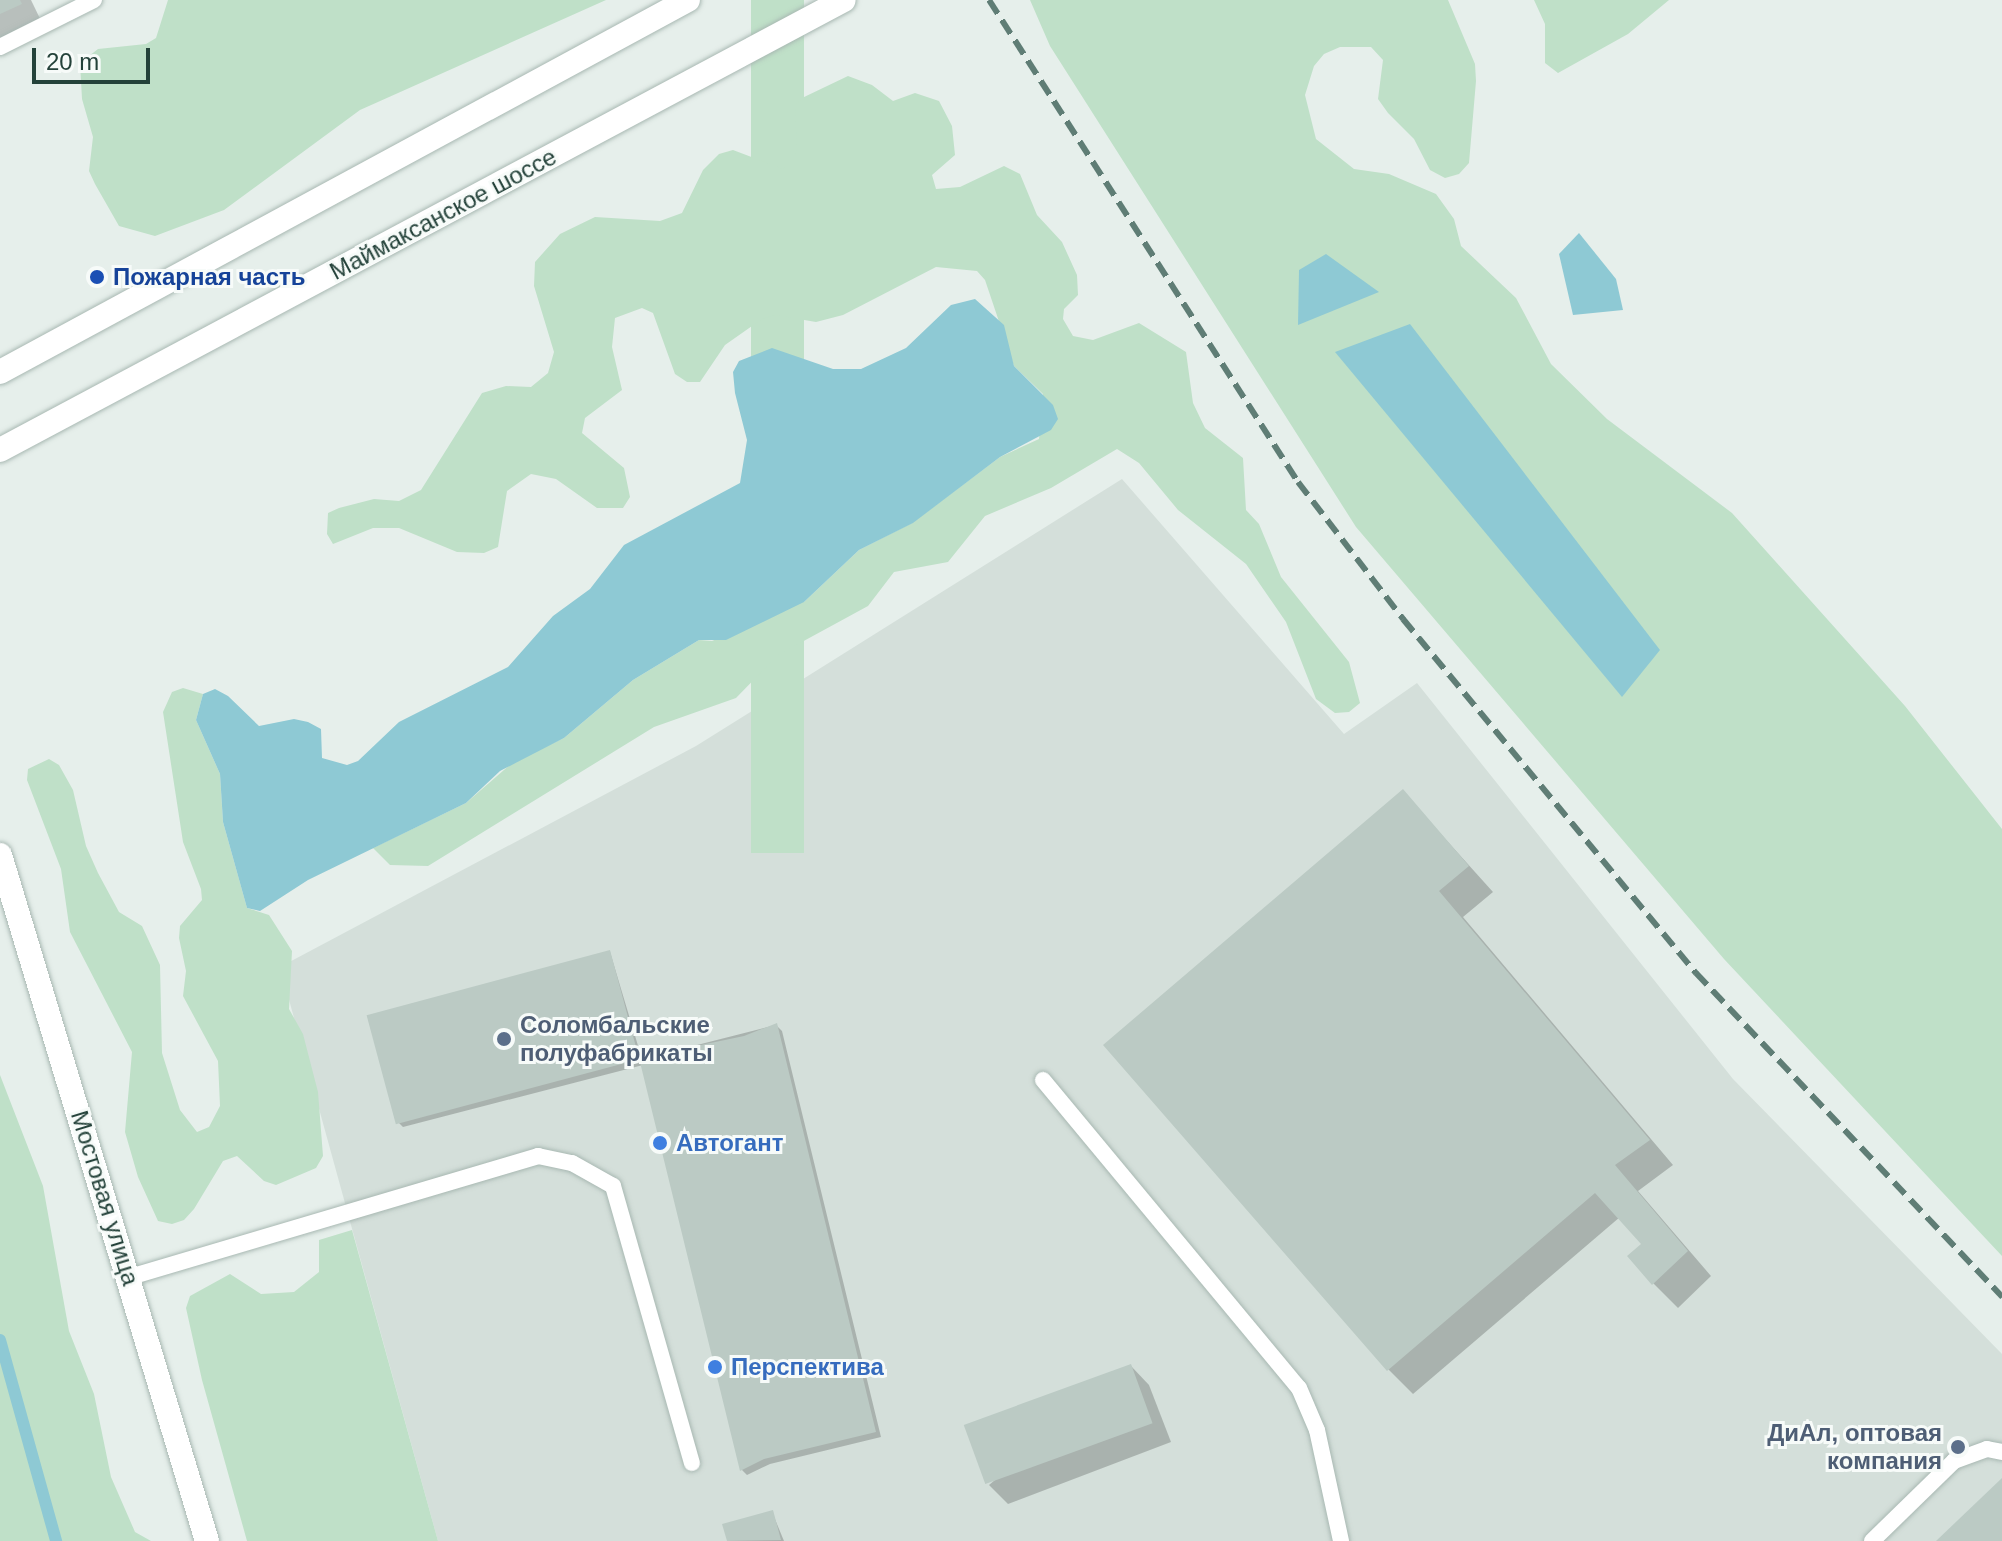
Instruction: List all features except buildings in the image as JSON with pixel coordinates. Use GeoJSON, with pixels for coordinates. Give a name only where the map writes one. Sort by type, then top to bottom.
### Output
{"type":"FeatureCollection","features":[{"type":"Feature","properties":{"kind":"main road"},"geometry":{"type":"LineString","coordinates":[[0,372],[688,0]]}},
{"type":"Feature","properties":{"kind":"main road","name":"Маймаксанское шоссе"},"geometry":{"type":"LineString","coordinates":[[0,450],[844,0]]}},
{"type":"Feature","properties":{"kind":"main road","name":"Мостовая улица"},"geometry":{"type":"LineString","coordinates":[[0,855],[130,1277],[207,1541]]}},
{"type":"Feature","properties":{"kind":"lane"},"geometry":{"type":"LineString","coordinates":[[0,47],[94,0]]}},
{"type":"Feature","properties":{"kind":"lane"},"geometry":{"type":"LineString","coordinates":[[1043,1080],[1299,1388],[1317,1430],[1341,1541]]}},
{"type":"Feature","properties":{"kind":"lane"},"geometry":{"type":"LineString","coordinates":[[130,1277],[538,1156],[572,1163],[613,1186],[692,1463]]}},
{"type":"Feature","properties":{"kind":"lane"},"geometry":{"type":"LineString","coordinates":[[1872,1541],[1954,1461],[1987,1449],[2002,1452]]}},
{"type":"Feature","properties":{"kind":"shaded area"},"geometry":{"type":"Polygon","coordinates":[[[1122,479],[1344,734],[1417,683],[1733,1079],[2002,1354],[2002,1541],[438,1541],[280,967],[696,746],[1122,479]]]}},
{"type":"Feature","properties":{"kind":"green space"},"geometry":{"type":"Polygon","coordinates":[[[168,0],[606,0],[360,110],[224,210],[155,236],[119,226],[89,171],[93,137],[82,99],[80,63],[98,49],[146,44],[156,38],[168,0]]]}},
{"type":"Feature","properties":{"kind":"green space"},"geometry":{"type":"Polygon","coordinates":[[[751,0],[804,0],[804,853],[751,853],[751,0]]]}},
{"type":"Feature","properties":{"kind":"green space"},"geometry":{"type":"Polygon","coordinates":[[[1030,0],[1448,0],[1475,64],[1469,163],[1459,174],[1445,178],[1430,170],[1414,139],[1378,99],[1383,60],[1371,47],[1340,47],[1324,54],[1314,66],[1305,95],[1316,139],[1354,169],[1389,174],[1436,194],[1454,219],[1461,246],[1516,298],[1551,364],[1607,419],[1732,513],[1905,706],[2002,829],[2002,1256],[1724,959],[1356,527],[1050,46],[1030,0]]]}},
{"type":"Feature","properties":{"kind":"green space"},"geometry":{"type":"Polygon","coordinates":[[[1534,0],[1669,0],[1628,34],[1558,73],[1545,63],[1545,24],[1534,0]]]}},
{"type":"Feature","properties":{"kind":"green space"},"geometry":{"type":"Polygon","coordinates":[[[848,76],[872,85],[893,101],[915,93],[939,101],[952,126],[955,155],[932,175],[936,189],[960,187],[1004,166],[1020,174],[1037,215],[1062,242],[1077,275],[1078,295],[1064,309],[1063,319],[1073,336],[1093,340],[1139,323],[1186,352],[1193,403],[1205,428],[1243,458],[1246,510],[1259,524],[1281,577],[1349,662],[1360,703],[1349,712],[1335,713],[1316,699],[1286,622],[1246,564],[1178,510],[1139,463],[1117,449],[1051,488],[985,516],[948,562],[894,572],[868,606],[778,655],[736,698],[654,727],[428,866],[390,865],[373,848],[466,803],[512,763],[564,738],[633,680],[699,640],[712,641],[804,602],[859,550],[912,523],[1000,457],[1039,439],[1043,394],[1014,366],[985,280],[977,271],[936,267],[843,315],[816,322],[775,315],[762,319],[725,345],[700,382],[687,382],[675,374],[653,313],[642,308],[615,318],[612,347],[622,390],[585,418],[582,433],[624,468],[630,497],[623,508],[597,508],[556,479],[531,474],[507,491],[498,547],[484,553],[457,552],[399,528],[373,528],[333,544],[327,534],[328,513],[374,499],[399,501],[421,490],[482,393],[506,386],[531,387],[548,373],[554,352],[534,286],[535,262],[560,234],[595,217],[660,221],[682,213],[703,170],[719,154],[733,150],[783,169],[797,152],[795,106],[802,98],[848,76]]]}},
{"type":"Feature","properties":{"kind":"green space"},"geometry":{"type":"Polygon","coordinates":[[[183,688],[203,694],[196,720],[220,774],[223,822],[247,908],[269,915],[292,951],[289,1009],[303,1034],[318,1092],[323,1156],[316,1168],[276,1185],[264,1181],[237,1156],[223,1161],[194,1209],[184,1220],[172,1224],[158,1221],[138,1177],[125,1132],[132,1052],[70,932],[61,869],[27,780],[28,769],[49,759],[59,765],[73,790],[86,846],[98,873],[119,912],[142,926],[160,965],[162,1053],[180,1110],[197,1132],[209,1127],[220,1106],[218,1061],[183,996],[186,971],[179,938],[180,926],[202,900],[201,889],[183,842],[163,712],[172,692],[183,688]]]}},
{"type":"Feature","properties":{"kind":"green space"},"geometry":{"type":"Polygon","coordinates":[[[0,1075],[43,1186],[69,1331],[94,1394],[111,1477],[135,1532],[151,1541],[0,1541],[0,1075]]]}},
{"type":"Feature","properties":{"kind":"green space"},"geometry":{"type":"Polygon","coordinates":[[[352,1230],[438,1541],[247,1541],[202,1380],[186,1308],[190,1296],[230,1274],[261,1294],[294,1292],[319,1272],[319,1240],[352,1230]]]}},
{"type":"Feature","properties":{"kind":"water"},"geometry":{"type":"Polygon","coordinates":[[[1579,233],[1616,279],[1623,310],[1573,315],[1559,254],[1579,233]]]}},
{"type":"Feature","properties":{"kind":"water"},"geometry":{"type":"Polygon","coordinates":[[[1326,254],[1379,292],[1298,325],[1299,270],[1326,254]]]}},
{"type":"Feature","properties":{"kind":"water"},"geometry":{"type":"Polygon","coordinates":[[[975,299],[1004,325],[1014,366],[1053,405],[1058,419],[1051,430],[1000,457],[913,523],[859,550],[804,602],[726,640],[699,640],[633,680],[564,738],[500,771],[466,803],[308,880],[260,911],[247,908],[223,822],[220,774],[196,720],[203,694],[215,689],[228,696],[259,726],[294,719],[308,722],[321,729],[322,758],[347,765],[358,761],[399,722],[508,667],[553,616],[590,589],[624,545],[740,483],[747,440],[735,393],[733,372],[739,361],[772,348],[833,369],[861,369],[906,348],[951,305],[975,299]]]}},
{"type":"Feature","properties":{"kind":"water"},"geometry":{"type":"Polygon","coordinates":[[[1410,324],[1660,650],[1622,697],[1335,352],[1410,324]]]}},
{"type":"Feature","properties":{"kind":"waterway"},"geometry":{"type":"LineString","coordinates":[[0,1340],[56,1541]]}},
{"type":"Feature","properties":{"kind":"railway"},"geometry":{"type":"LineString","coordinates":[[989,0],[1298,482],[1403,619],[1696,973],[2002,1297]]}},
{"type":"Feature","properties":{"kind":"place","name":"Пожарная часть"},"geometry":{"type":"Point","coordinates":[97,277]}},
{"type":"Feature","properties":{"kind":"place","name":"Соломбальские полуфабрикаты"},"geometry":{"type":"Point","coordinates":[504,1039]}},
{"type":"Feature","properties":{"kind":"place","name":"Автогант"},"geometry":{"type":"Point","coordinates":[660,1143]}},
{"type":"Feature","properties":{"kind":"place","name":"Перспектива"},"geometry":{"type":"Point","coordinates":[715,1367]}},
{"type":"Feature","properties":{"kind":"place","name":"ДиАл, оптовая компания"},"geometry":{"type":"Point","coordinates":[1958,1447]}}]}
